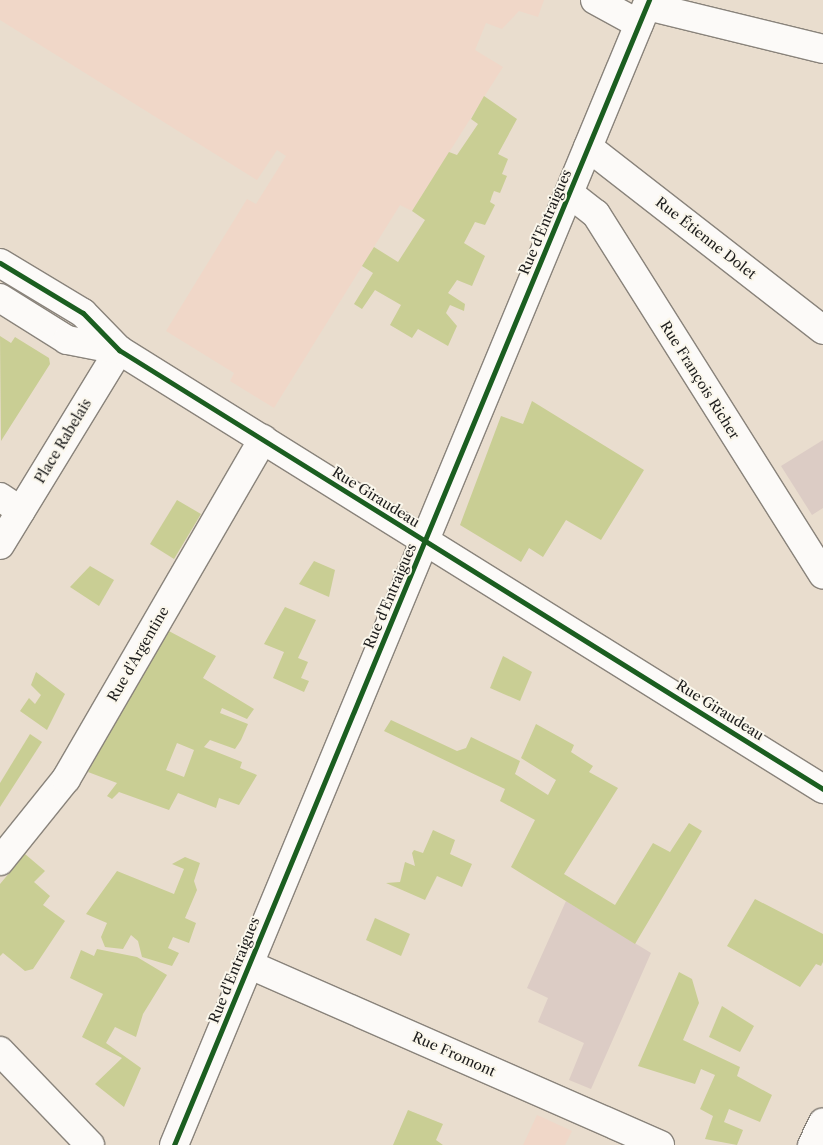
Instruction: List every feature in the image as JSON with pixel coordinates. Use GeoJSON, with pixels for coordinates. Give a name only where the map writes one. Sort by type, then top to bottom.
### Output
{"type":"FeatureCollection","features":[{"type":"Feature","properties":{"kind":"street"},"geometry":{"type":"LineString","coordinates":[[595,0],[823,48]]}},
{"type":"Feature","properties":{"kind":"street","name":"Rue d'Entraigues"},"geometry":{"type":"LineString","coordinates":[[174,1145],[645,10]]}},
{"type":"Feature","properties":{"kind":"street","name":"Rue Étienne Dolet"},"geometry":{"type":"LineString","coordinates":[[588,147],[823,330]]}},
{"type":"Feature","properties":{"kind":"street","name":"Rue François Richer"},"geometry":{"type":"LineString","coordinates":[[569,193],[596,214],[823,574]]}},
{"type":"Feature","properties":{"kind":"street","name":"Rue Giraudeau"},"geometry":{"type":"LineString","coordinates":[[0,263],[83,313],[119,350],[823,789]]}},
{"type":"Feature","properties":{"kind":"street","name":"Rue Giraudeau"},"geometry":{"type":"LineString","coordinates":[[0,298],[67,340],[119,350]]}},
{"type":"Feature","properties":{"kind":"street","name":"Place Rabelais"},"geometry":{"type":"LineString","coordinates":[[0,545],[10,504],[119,350]]}},
{"type":"Feature","properties":{"kind":"street","name":"Rue d'Argentine"},"geometry":{"type":"LineString","coordinates":[[0,861],[66,779],[263,439]]}},
{"type":"Feature","properties":{"kind":"street","name":"Rue Fromont"},"geometry":{"type":"LineString","coordinates":[[248,964],[660,1145]]}},
{"type":"Feature","properties":{"kind":"street"},"geometry":{"type":"LineString","coordinates":[[4,1067],[90,1145]]}},
{"type":"Feature","properties":{"kind":"street"},"geometry":{"type":"LineString","coordinates":[[812,1145],[823,1122]]}},
{"type":"Feature","properties":{"kind":"shaded area"},"geometry":{"type":"Polygon","coordinates":[[[0,0],[544,0],[538,17],[519,11],[502,29],[486,23],[475,50],[503,67],[412,211],[400,205],[274,408],[230,381],[234,373],[166,331],[247,199],[256,204],[286,156],[277,150],[257,180],[0,20],[0,0]]]}},
{"type":"Feature","properties":{"kind":"shaded area"},"geometry":{"type":"Polygon","coordinates":[[[823,440],[823,508],[812,515],[781,466],[823,440]]]}},
{"type":"Feature","properties":{"kind":"shaded area"},"geometry":{"type":"Polygon","coordinates":[[[566,901],[651,953],[591,1089],[569,1080],[584,1043],[538,1022],[548,998],[527,988],[566,901]]]}},
{"type":"Feature","properties":{"kind":"shaded area"},"geometry":{"type":"Polygon","coordinates":[[[537,1115],[572,1131],[565,1145],[523,1145],[537,1115]]]}},
{"type":"Feature","properties":{"kind":"green space"},"geometry":{"type":"Polygon","coordinates":[[[484,96],[517,119],[498,154],[508,159],[502,174],[507,176],[500,193],[494,191],[490,202],[495,205],[485,225],[475,222],[464,243],[485,256],[472,286],[457,280],[448,293],[465,304],[464,311],[450,305],[446,313],[457,326],[448,346],[418,329],[412,338],[390,325],[401,305],[375,290],[362,309],[354,304],[373,273],[362,266],[374,247],[398,262],[425,220],[412,211],[449,152],[457,155],[478,124],[471,119],[484,96]]]}},
{"type":"Feature","properties":{"kind":"green space"},"geometry":{"type":"Polygon","coordinates":[[[0,336],[11,343],[15,337],[49,358],[50,364],[1,441],[0,336]]]}},
{"type":"Feature","properties":{"kind":"green space"},"geometry":{"type":"Polygon","coordinates":[[[532,401],[644,470],[601,540],[566,520],[543,557],[529,548],[521,562],[460,525],[501,416],[523,424],[532,401]]]}},
{"type":"Feature","properties":{"kind":"green space"},"geometry":{"type":"Polygon","coordinates":[[[177,500],[201,514],[174,559],[150,544],[177,500]]]}},
{"type":"Feature","properties":{"kind":"green space"},"geometry":{"type":"Polygon","coordinates":[[[314,561],[335,570],[329,597],[299,584],[314,561]]]}},
{"type":"Feature","properties":{"kind":"green space"},"geometry":{"type":"Polygon","coordinates":[[[90,566],[114,580],[99,606],[70,587],[90,566]]]}},
{"type":"Feature","properties":{"kind":"green space"},"geometry":{"type":"Polygon","coordinates":[[[285,607],[316,620],[298,658],[308,662],[301,678],[309,681],[304,692],[273,678],[284,652],[264,644],[285,607]]]}},
{"type":"Feature","properties":{"kind":"green space"},"geometry":{"type":"Polygon","coordinates":[[[165,629],[216,656],[203,678],[254,709],[247,719],[222,708],[220,713],[248,724],[235,749],[210,740],[204,747],[242,762],[240,768],[257,775],[239,805],[219,798],[216,808],[178,793],[169,810],[119,792],[112,799],[107,796],[117,783],[88,772],[165,629]],[[177,743],[166,770],[184,777],[194,750],[177,743]]]}},
{"type":"Feature","properties":{"kind":"green space"},"geometry":{"type":"Polygon","coordinates":[[[503,656],[532,672],[520,701],[490,688],[503,656]]]}},
{"type":"Feature","properties":{"kind":"green space"},"geometry":{"type":"Polygon","coordinates":[[[36,672],[65,694],[47,730],[20,711],[29,698],[35,704],[41,695],[31,685],[36,672]]]}},
{"type":"Feature","properties":{"kind":"green space"},"geometry":{"type":"Polygon","coordinates":[[[391,720],[457,751],[466,748],[471,737],[520,761],[515,774],[548,795],[556,780],[521,758],[536,724],[574,745],[571,752],[593,766],[589,772],[618,788],[564,874],[615,905],[653,843],[670,852],[689,823],[702,831],[635,944],[511,867],[535,820],[500,801],[505,789],[384,731],[391,720]]]}},
{"type":"Feature","properties":{"kind":"green space"},"geometry":{"type":"Polygon","coordinates":[[[30,734],[42,742],[0,807],[0,783],[30,734]]]}},
{"type":"Feature","properties":{"kind":"green space"},"geometry":{"type":"Polygon","coordinates":[[[433,830],[455,840],[450,854],[472,864],[462,887],[437,876],[425,900],[386,883],[400,882],[405,862],[415,866],[412,853],[414,850],[423,853],[433,830]]]}},
{"type":"Feature","properties":{"kind":"green space"},"geometry":{"type":"Polygon","coordinates":[[[25,854],[45,871],[34,882],[50,896],[43,905],[65,921],[33,969],[25,971],[3,953],[0,956],[0,884],[25,854]]]}},
{"type":"Feature","properties":{"kind":"green space"},"geometry":{"type":"Polygon","coordinates":[[[185,857],[200,863],[194,881],[197,890],[185,918],[196,923],[189,943],[173,937],[168,948],[179,953],[172,966],[142,957],[138,941],[131,935],[123,949],[105,947],[101,937],[107,923],[86,914],[117,871],[174,894],[184,869],[172,864],[185,857]]]}},
{"type":"Feature","properties":{"kind":"green space"},"geometry":{"type":"Polygon","coordinates":[[[755,899],[823,934],[823,962],[821,966],[816,964],[800,987],[727,946],[755,899]]]}},
{"type":"Feature","properties":{"kind":"green space"},"geometry":{"type":"Polygon","coordinates":[[[375,918],[410,934],[401,956],[366,940],[375,918]]]}},
{"type":"Feature","properties":{"kind":"green space"},"geometry":{"type":"Polygon","coordinates":[[[97,949],[137,957],[167,975],[143,1014],[136,1037],[115,1027],[106,1043],[141,1068],[124,1107],[95,1084],[122,1058],[82,1037],[103,994],[70,978],[81,950],[94,956],[97,949]]]}},
{"type":"Feature","properties":{"kind":"green space"},"geometry":{"type":"Polygon","coordinates":[[[679,972],[692,979],[699,1003],[683,1040],[740,1067],[737,1076],[772,1095],[760,1122],[729,1109],[724,1122],[743,1130],[737,1145],[705,1139],[713,1116],[700,1109],[715,1075],[701,1069],[695,1084],[638,1066],[679,972]]]}},
{"type":"Feature","properties":{"kind":"green space"},"geometry":{"type":"Polygon","coordinates":[[[722,1006],[754,1026],[740,1052],[709,1037],[722,1006]]]}},
{"type":"Feature","properties":{"kind":"green space"},"geometry":{"type":"Polygon","coordinates":[[[408,1110],[443,1124],[436,1140],[443,1145],[393,1145],[408,1110]]]}},
{"type":"Feature","properties":{"kind":"cycle path"},"geometry":{"type":"LineString","coordinates":[[174,1145],[649,0]]}},
{"type":"Feature","properties":{"kind":"cycle path"},"geometry":{"type":"LineString","coordinates":[[0,263],[83,313],[119,350],[823,789]]}}]}
